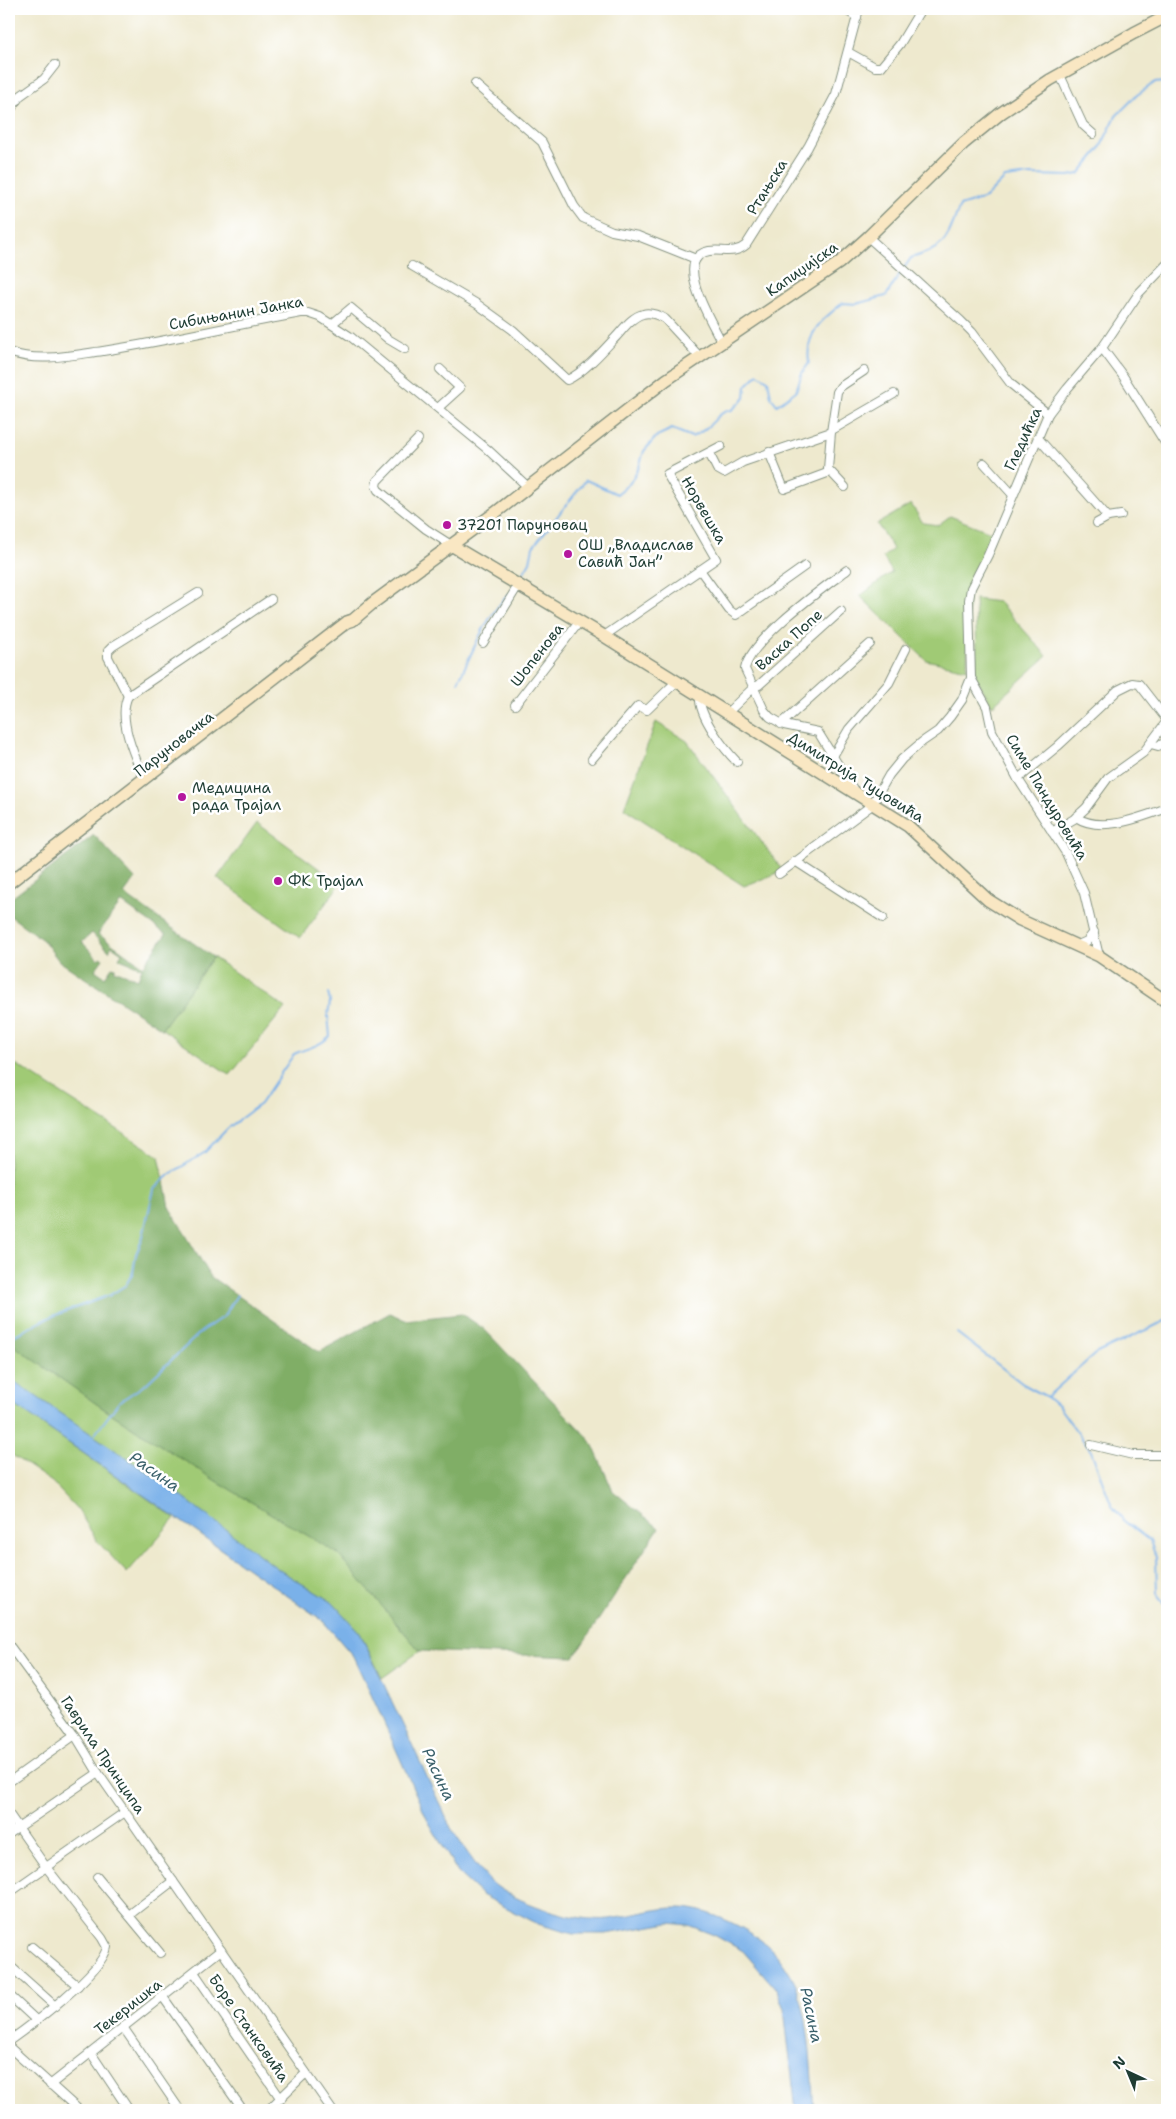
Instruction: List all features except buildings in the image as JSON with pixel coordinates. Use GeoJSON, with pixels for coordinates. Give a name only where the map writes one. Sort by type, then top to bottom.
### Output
{"type":"FeatureCollection","features":[{"type":"Feature","properties":{"kind":"main road","name":"Капиџијска"},"geometry":{"type":"LineString","coordinates":[[451,545],[699,356],[806,287],[839,263],[985,125],[1022,98],[1060,75],[1134,32],[1167,16]]}},
{"type":"Feature","properties":{"kind":"main road","name":"Димитрија Туцовића"},"geometry":{"type":"LineString","coordinates":[[451,545],[504,574],[918,833],[988,900],[1020,920],[1099,956],[1167,1002]]}},
{"type":"Feature","properties":{"kind":"main road","name":"Паруновачка"},"geometry":{"type":"LineString","coordinates":[[9,889],[341,630],[347,622],[353,620],[451,545]]}},
{"type":"Feature","properties":{"kind":"main road","name":"Паруновачка"},"geometry":{"type":"LineString","coordinates":[[9,883],[144,778],[341,630]]}},
{"type":"Feature","properties":{"kind":"street"},"geometry":{"type":"LineString","coordinates":[[844,9],[858,13]]}},
{"type":"Feature","properties":{"kind":"street"},"geometry":{"type":"LineString","coordinates":[[848,52],[874,68],[881,67],[900,44],[921,9]]}},
{"type":"Feature","properties":{"kind":"street","name":"Ртањска"},"geometry":{"type":"LineString","coordinates":[[696,259],[706,252],[731,252],[740,250],[746,245],[817,132],[836,94],[858,13]]}},
{"type":"Feature","properties":{"kind":"street"},"geometry":{"type":"LineString","coordinates":[[9,112],[20,96],[44,78],[55,65]]}},
{"type":"Feature","properties":{"kind":"street"},"geometry":{"type":"LineString","coordinates":[[1060,75],[1083,125],[1093,134]]}},
{"type":"Feature","properties":{"kind":"street"},"geometry":{"type":"LineString","coordinates":[[475,84],[542,142],[574,206],[583,218],[612,231],[638,236],[696,259],[692,270],[692,277],[721,341]]}},
{"type":"Feature","properties":{"kind":"street"},"geometry":{"type":"LineString","coordinates":[[868,237],[972,332],[1011,384],[1048,414]]}},
{"type":"Feature","properties":{"kind":"street","name":"Гледићка"},"geometry":{"type":"LineString","coordinates":[[970,595],[971,588],[988,555],[1048,414],[1067,388],[1102,348],[1140,293],[1167,264]]}},
{"type":"Feature","properties":{"kind":"street"},"geometry":{"type":"LineString","coordinates":[[412,266],[477,304],[513,330],[567,380],[602,352],[640,314],[658,315],[664,319],[699,356]]}},
{"type":"Feature","properties":{"kind":"street"},"geometry":{"type":"LineString","coordinates":[[332,324],[352,308],[388,339],[405,350]]}},
{"type":"Feature","properties":{"kind":"street","name":"Сибињанин Јанка"},"geometry":{"type":"LineString","coordinates":[[9,352],[22,357],[64,357],[132,347],[301,313],[314,314],[332,324],[438,408],[528,488]]}},
{"type":"Feature","properties":{"kind":"street"},"geometry":{"type":"LineString","coordinates":[[1102,348],[1124,376],[1164,441]]}},
{"type":"Feature","properties":{"kind":"street"},"geometry":{"type":"LineString","coordinates":[[438,408],[460,388],[440,370]]}},
{"type":"Feature","properties":{"kind":"street"},"geometry":{"type":"LineString","coordinates":[[845,487],[828,469],[831,431],[838,390],[864,371]]}},
{"type":"Feature","properties":{"kind":"street"},"geometry":{"type":"LineString","coordinates":[[709,453],[717,469],[724,473],[743,462],[831,431],[894,394]]}},
{"type":"Feature","properties":{"kind":"street"},"geometry":{"type":"LineString","coordinates":[[1038,438],[1108,517]]}},
{"type":"Feature","properties":{"kind":"street"},"geometry":{"type":"LineString","coordinates":[[418,439],[377,481],[376,486],[380,492],[426,529],[451,545]]}},
{"type":"Feature","properties":{"kind":"street","name":"Норвешка"},"geometry":{"type":"LineString","coordinates":[[604,636],[716,559],[667,474],[721,446]]}},
{"type":"Feature","properties":{"kind":"street"},"geometry":{"type":"LineString","coordinates":[[769,452],[784,489],[830,472]]}},
{"type":"Feature","properties":{"kind":"street"},"geometry":{"type":"LineString","coordinates":[[984,463],[1013,495]]}},
{"type":"Feature","properties":{"kind":"street"},"geometry":{"type":"LineString","coordinates":[[1096,524],[1108,517],[1121,515]]}},
{"type":"Feature","properties":{"kind":"street"},"geometry":{"type":"LineString","coordinates":[[700,570],[729,610],[736,615],[805,566]]}},
{"type":"Feature","properties":{"kind":"street"},"geometry":{"type":"LineString","coordinates":[[847,570],[765,636],[746,662],[745,669],[767,714],[780,724],[818,732],[857,795]]}},
{"type":"Feature","properties":{"kind":"street"},"geometry":{"type":"LineString","coordinates":[[484,643],[520,585]]}},
{"type":"Feature","properties":{"kind":"street"},"geometry":{"type":"LineString","coordinates":[[128,696],[108,657],[108,651],[198,593]]}},
{"type":"Feature","properties":{"kind":"street","name":"Симе Пандуровића"},"geometry":{"type":"LineString","coordinates":[[970,595],[971,678],[987,707],[992,731],[1018,779],[1066,853],[1084,893],[1099,956]]}},
{"type":"Feature","properties":{"kind":"street"},"geometry":{"type":"LineString","coordinates":[[144,778],[125,725],[126,700],[128,696],[271,599]]}},
{"type":"Feature","properties":{"kind":"street","name":"Васка Попе"},"geometry":{"type":"LineString","coordinates":[[726,714],[841,611]]}},
{"type":"Feature","properties":{"kind":"street","name":"Шопенова"},"geometry":{"type":"LineString","coordinates":[[515,705],[580,621]]}},
{"type":"Feature","properties":{"kind":"street"},"geometry":{"type":"LineString","coordinates":[[780,724],[870,644]]}},
{"type":"Feature","properties":{"kind":"street"},"geometry":{"type":"LineString","coordinates":[[833,756],[849,729],[889,683],[906,649]]}},
{"type":"Feature","properties":{"kind":"street"},"geometry":{"type":"LineString","coordinates":[[962,700],[971,678]]}},
{"type":"Feature","properties":{"kind":"street"},"geometry":{"type":"LineString","coordinates":[[592,759],[638,706],[647,710],[676,682]]}},
{"type":"Feature","properties":{"kind":"street"},"geometry":{"type":"LineString","coordinates":[[1018,779],[1064,741],[1118,690],[1132,683],[1139,684],[1167,720],[1143,753],[1108,778],[1076,817],[1052,832]]}},
{"type":"Feature","properties":{"kind":"street"},"geometry":{"type":"LineString","coordinates":[[779,874],[872,805],[893,770],[912,750],[938,731],[962,700],[970,694],[980,694]]}},
{"type":"Feature","properties":{"kind":"street"},"geometry":{"type":"LineString","coordinates":[[700,697],[701,706],[710,725],[726,750],[737,762]]}},
{"type":"Feature","properties":{"kind":"street"},"geometry":{"type":"LineString","coordinates":[[1151,744],[1158,746],[1167,742]]}},
{"type":"Feature","properties":{"kind":"street"},"geometry":{"type":"LineString","coordinates":[[1076,817],[1092,822],[1123,822],[1167,808]]}},
{"type":"Feature","properties":{"kind":"street"},"geometry":{"type":"LineString","coordinates":[[795,861],[883,918]]}},
{"type":"Feature","properties":{"kind":"street"},"geometry":{"type":"LineString","coordinates":[[1078,945],[1087,941],[1094,932]]}},
{"type":"Feature","properties":{"kind":"street"},"geometry":{"type":"LineString","coordinates":[[1090,1445],[1133,1455],[1167,1455]]}},
{"type":"Feature","properties":{"kind":"street","name":"Гаврила Принципа"},"geometry":{"type":"LineString","coordinates":[[9,1645],[75,1735],[98,1773],[332,2110]]}},
{"type":"Feature","properties":{"kind":"street"},"geometry":{"type":"LineString","coordinates":[[9,1782],[75,1735]]}},
{"type":"Feature","properties":{"kind":"street"},"geometry":{"type":"LineString","coordinates":[[9,1834],[98,1773]]}},
{"type":"Feature","properties":{"kind":"street"},"geometry":{"type":"LineString","coordinates":[[9,1893],[125,1812]]}},
{"type":"Feature","properties":{"kind":"street"},"geometry":{"type":"LineString","coordinates":[[9,1814],[46,1867],[102,1938],[107,1948],[102,1958],[78,1986],[37,2021],[9,2041]]}},
{"type":"Feature","properties":{"kind":"street"},"geometry":{"type":"LineString","coordinates":[[97,1877],[160,1953]]}},
{"type":"Feature","properties":{"kind":"street"},"geometry":{"type":"LineString","coordinates":[[129,1915],[173,1881]]}},
{"type":"Feature","properties":{"kind":"street"},"geometry":{"type":"LineString","coordinates":[[32,1947],[78,1986]]}},
{"type":"Feature","properties":{"kind":"street","name":"Текеришка"},"geometry":{"type":"LineString","coordinates":[[50,2085],[221,1950]]}},
{"type":"Feature","properties":{"kind":"street"},"geometry":{"type":"LineString","coordinates":[[9,1965],[55,2006]]}},
{"type":"Feature","properties":{"kind":"street","name":"Боре Станковића"},"geometry":{"type":"LineString","coordinates":[[194,1972],[281,2099]]}},
{"type":"Feature","properties":{"kind":"street"},"geometry":{"type":"LineString","coordinates":[[9,1995],[37,2021]]}},
{"type":"Feature","properties":{"kind":"street"},"geometry":{"type":"LineString","coordinates":[[163,1997],[243,2110]]}},
{"type":"Feature","properties":{"kind":"street"},"geometry":{"type":"LineString","coordinates":[[123,2027],[180,2110]]}},
{"type":"Feature","properties":{"kind":"street"},"geometry":{"type":"LineString","coordinates":[[9,2047],[79,2110]]}},
{"type":"Feature","properties":{"kind":"street"},"geometry":{"type":"LineString","coordinates":[[91,2053],[130,2110]]}},
{"type":"Feature","properties":{"kind":"street"},"geometry":{"type":"LineString","coordinates":[[268,2110],[306,2073]]}},
{"type":"Feature","properties":{"kind":"green space"},"geometry":{"type":"Polygon","coordinates":[[[911,504],[923,523],[938,525],[950,516],[993,533],[969,585],[967,669],[926,660],[860,596],[892,572],[883,557],[893,549],[877,524],[911,504]]]}},
{"type":"Feature","properties":{"kind":"green space"},"geometry":{"type":"Polygon","coordinates":[[[975,599],[999,602],[1047,656],[992,706],[976,677],[975,671],[977,654],[975,599]]]}},
{"type":"Feature","properties":{"kind":"green space"},"geometry":{"type":"Polygon","coordinates":[[[656,722],[687,741],[783,871],[744,886],[624,808],[656,722]]]}},
{"type":"Feature","properties":{"kind":"green space","name":"ФК Трајал"},"geometry":{"type":"Polygon","coordinates":[[[257,823],[340,884],[300,938],[217,878],[257,823]]]}},
{"type":"Feature","properties":{"kind":"green space"},"geometry":{"type":"Polygon","coordinates":[[[94,835],[135,879],[124,894],[213,957],[162,1029],[59,961],[44,941],[9,915],[9,900],[94,835]],[[121,902],[98,934],[143,966],[166,934],[121,902]],[[92,933],[82,942],[98,959],[100,957],[103,959],[95,970],[105,977],[112,967],[116,968],[114,970],[138,979],[142,968],[120,959],[122,953],[112,946],[109,951],[92,933]]]}},
{"type":"Feature","properties":{"kind":"green space"},"geometry":{"type":"Polygon","coordinates":[[[213,957],[285,1008],[230,1075],[162,1029],[213,957]]]}},
{"type":"Feature","properties":{"kind":"green space"},"geometry":{"type":"Polygon","coordinates":[[[9,1060],[159,1156],[164,1180],[154,1190],[142,1240],[136,1254],[133,1272],[126,1285],[110,1295],[50,1317],[9,1338],[9,1060]]]}},
{"type":"Feature","properties":{"kind":"green space"},"geometry":{"type":"Polygon","coordinates":[[[164,1180],[169,1207],[211,1277],[319,1352],[390,1313],[405,1320],[462,1314],[484,1329],[591,1441],[613,1491],[659,1528],[574,1657],[420,1651],[337,1553],[216,1481],[101,1407],[9,1342],[9,1338],[50,1317],[110,1295],[126,1285],[133,1272],[136,1254],[142,1240],[154,1189],[164,1180]]]}},
{"type":"Feature","properties":{"kind":"green space"},"geometry":{"type":"Polygon","coordinates":[[[9,1342],[101,1407],[216,1481],[337,1553],[420,1651],[382,1678],[360,1633],[332,1602],[281,1571],[169,1487],[9,1378],[9,1342]]]}},
{"type":"Feature","properties":{"kind":"green space"},"geometry":{"type":"Polygon","coordinates":[[[9,1401],[175,1518],[127,1573],[97,1541],[78,1510],[52,1482],[9,1453],[9,1401]]]}},
{"type":"Feature","properties":{"kind":"water"},"geometry":{"type":"Polygon","coordinates":[[[9,1378],[169,1487],[281,1571],[332,1602],[360,1633],[451,1828],[478,1868],[499,1888],[528,1903],[580,1918],[609,1919],[662,1909],[691,1909],[717,1916],[730,1922],[756,1936],[766,1944],[791,1975],[798,1990],[806,2019],[814,2110],[796,2110],[784,2009],[777,1990],[743,1951],[714,1935],[688,1925],[669,1923],[606,1934],[573,1934],[538,1924],[482,1895],[458,1873],[427,1819],[353,1656],[322,1620],[9,1401],[9,1378]]]}},
{"type":"Feature","properties":{"kind":"waterway"},"geometry":{"type":"LineString","coordinates":[[904,268],[911,258],[933,250],[940,245],[948,234],[960,206],[985,198],[1005,178],[1030,175],[1069,176],[1079,174],[1099,150],[1116,116],[1137,95],[1154,83],[1167,82]]}},
{"type":"Feature","properties":{"kind":"waterway"},"geometry":{"type":"LineString","coordinates":[[519,580],[530,562],[533,547],[586,480],[617,494],[630,483],[639,467],[644,451],[657,436],[672,429],[692,437],[701,432],[721,414],[732,410],[745,398],[746,386],[758,374],[768,380],[771,397],[777,405],[796,391],[802,373],[809,363],[808,353],[812,335],[828,315],[843,303],[856,304],[886,296],[901,272]]}},
{"type":"Feature","properties":{"kind":"waterway"},"geometry":{"type":"LineString","coordinates":[[458,682],[486,624],[509,594]]}},
{"type":"Feature","properties":{"kind":"waterway"},"geometry":{"type":"LineString","coordinates":[[9,1338],[50,1317],[110,1295],[126,1285],[133,1272],[136,1254],[142,1240],[154,1189],[170,1174],[204,1153],[228,1128],[260,1104],[294,1054],[317,1045],[330,1036],[328,1015],[330,1002],[328,993]]}},
{"type":"Feature","properties":{"kind":"waterway"},"geometry":{"type":"LineString","coordinates":[[92,1438],[119,1402],[146,1384],[202,1331],[224,1316],[237,1295]]}},
{"type":"Feature","properties":{"kind":"waterway"},"geometry":{"type":"LineString","coordinates":[[1047,1397],[1095,1354],[1167,1320]]}},
{"type":"Feature","properties":{"kind":"waterway"},"geometry":{"type":"LineString","coordinates":[[957,1333],[1023,1384],[1047,1397],[1059,1407],[1091,1451],[1112,1506],[1124,1521],[1150,1541],[1156,1557],[1157,1593],[1167,1606]]}},
{"type":"Feature","properties":{"kind":"place","name":"37201 Паруновац"},"geometry":{"type":"Point","coordinates":[447,525]}},
{"type":"Feature","properties":{"kind":"place","name":"ОШ „Владислав Савић Јан”"},"geometry":{"type":"Point","coordinates":[568,554]}},
{"type":"Feature","properties":{"kind":"place","name":"Медицина рада Трајал"},"geometry":{"type":"Point","coordinates":[182,797]}},
{"type":"Feature","properties":{"kind":"place","name":"ФК Трајал"},"geometry":{"type":"Point","coordinates":[278,881]}},
{"type":"Feature","properties":{"kind":"water label","name":"Расина"},"geometry":{"type":"Point","coordinates":[155,1471]}},
{"type":"Feature","properties":{"kind":"water label","name":"Расина"},"geometry":{"type":"Point","coordinates":[439,1774]}},
{"type":"Feature","properties":{"kind":"water label","name":"Расина"},"geometry":{"type":"Point","coordinates":[812,2015]}}]}
